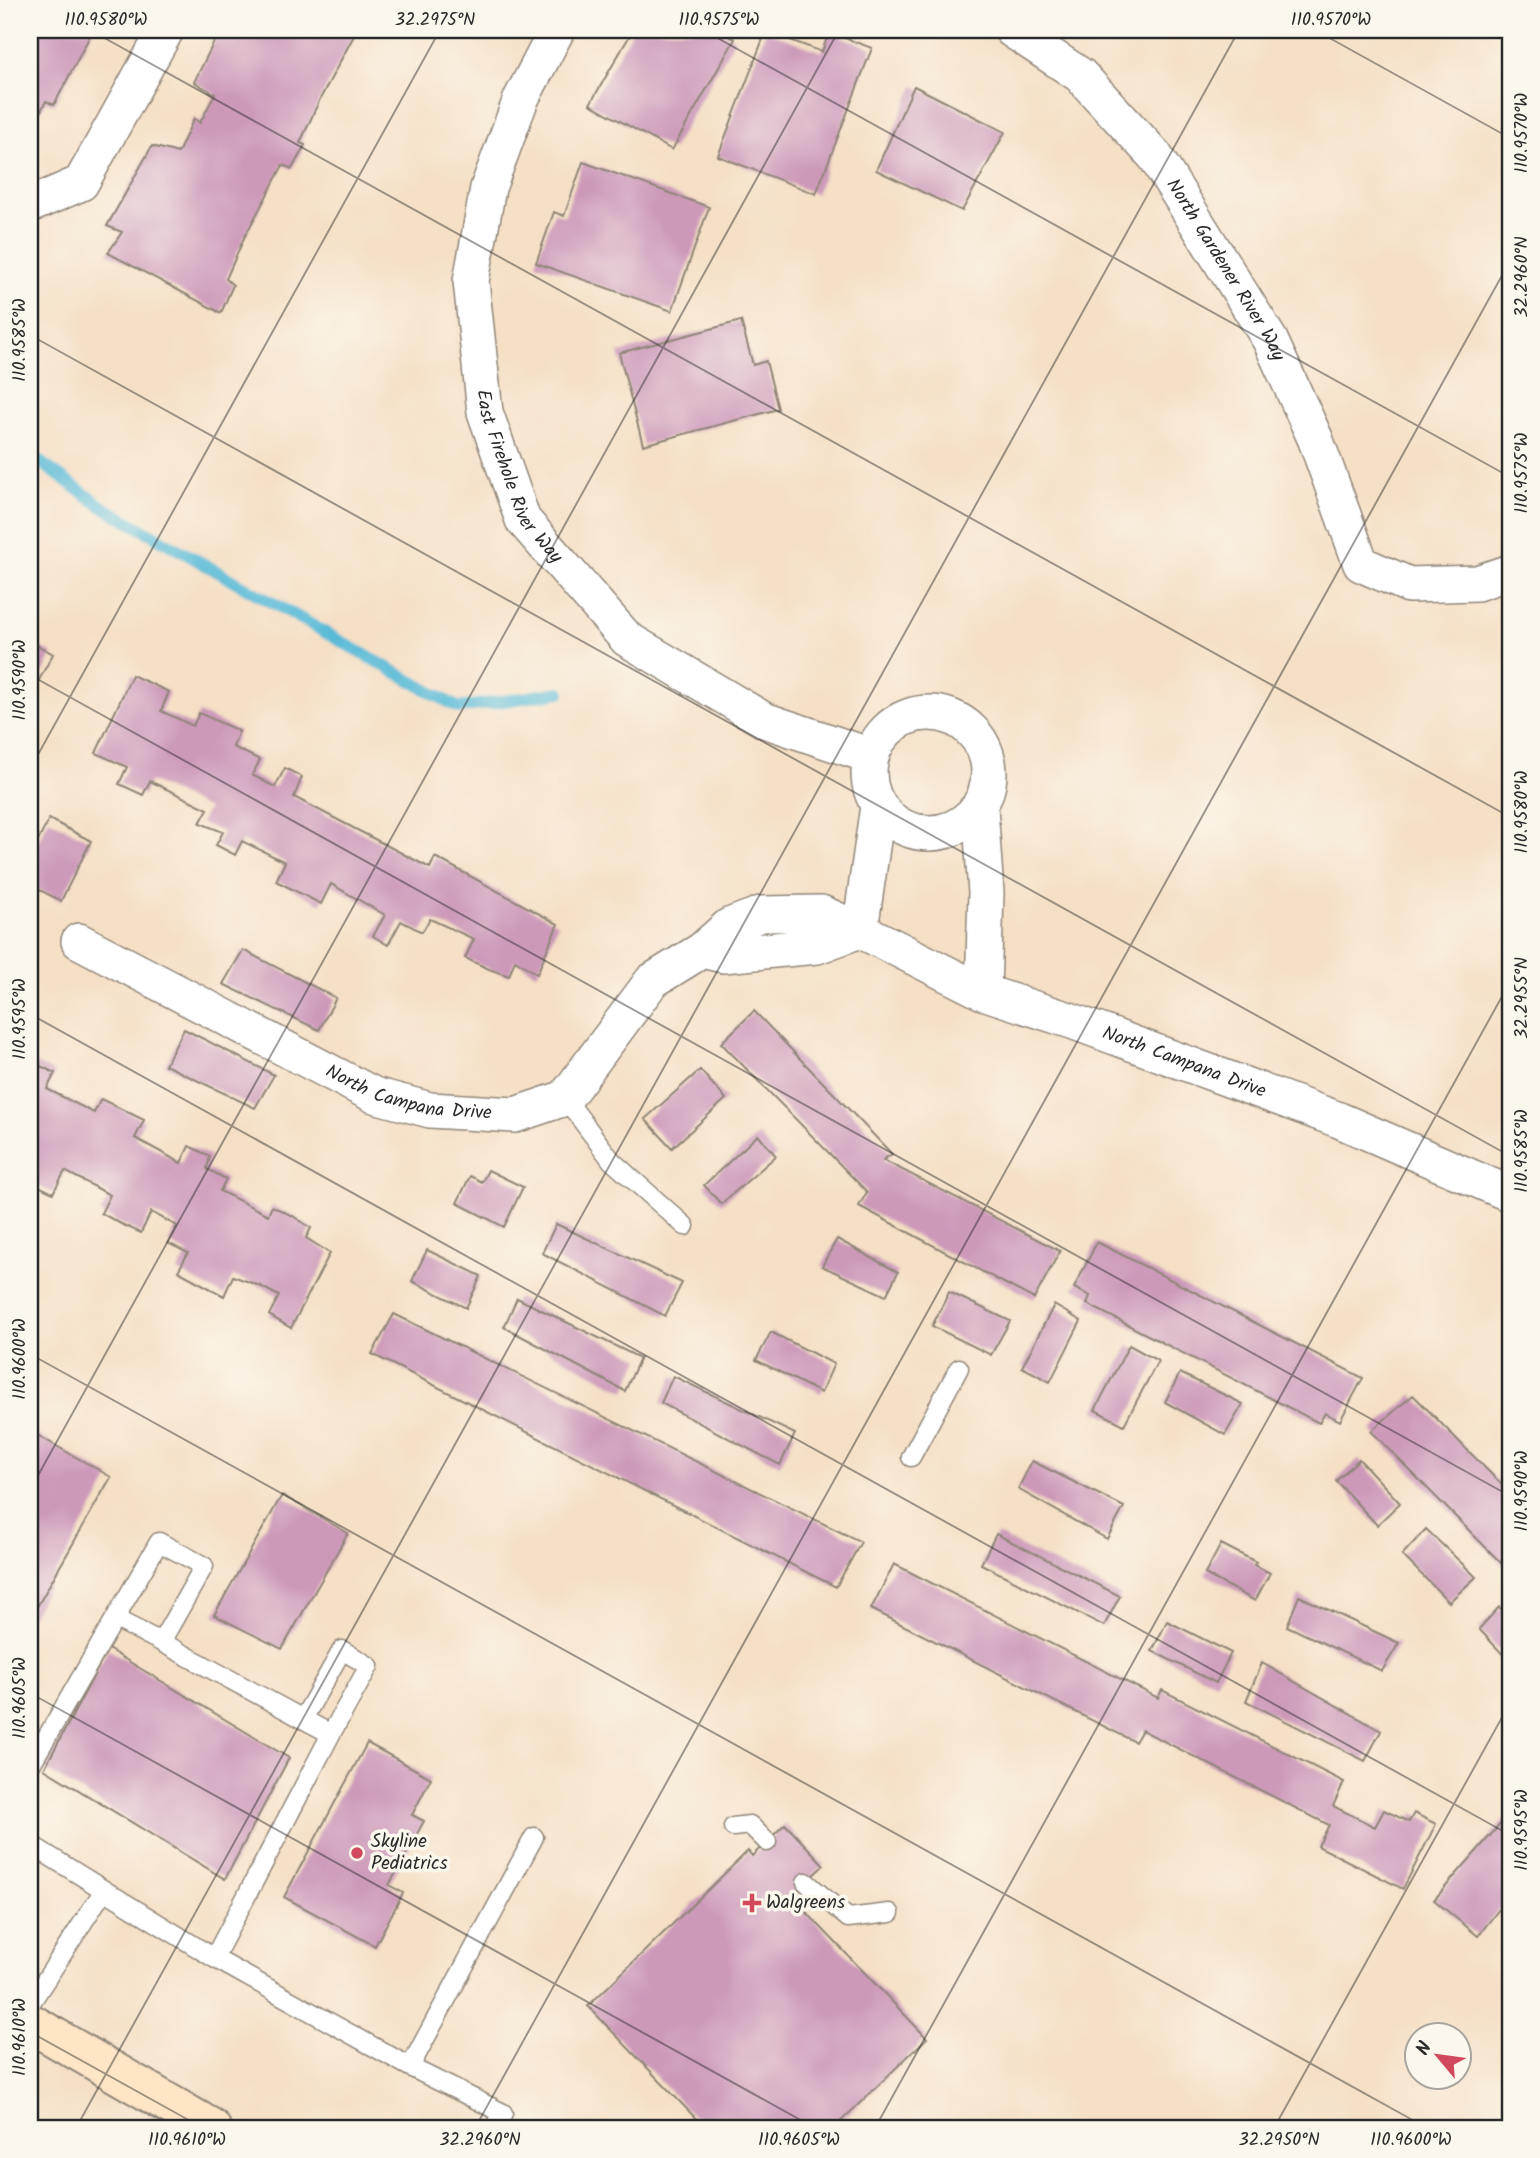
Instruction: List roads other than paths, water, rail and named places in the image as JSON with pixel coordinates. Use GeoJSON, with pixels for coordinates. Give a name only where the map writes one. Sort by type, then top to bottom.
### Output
{"type":"FeatureCollection","features":[{"type":"Feature","properties":{"kind":"main road"},"geometry":{"type":"LineString","coordinates":[[30,2023],[211,2128]]}},
{"type":"Feature","properties":{"kind":"street"},"geometry":{"type":"LineString","coordinates":[[30,205],[81,183],[166,30]]}},
{"type":"Feature","properties":{"kind":"street","name":"East Firehole River Way"},"geometry":{"type":"LineString","coordinates":[[557,30],[521,99],[488,188],[471,281],[485,412],[523,520],[627,639],[764,720],[871,757]]}},
{"type":"Feature","properties":{"kind":"street","name":"North Gardener River Way"},"geometry":{"type":"LineString","coordinates":[[1012,30],[1080,75],[1155,156],[1270,340],[1315,438],[1361,564],[1409,585],[1478,583],[1510,572]]}},
{"type":"Feature","properties":{"kind":"street"},"geometry":{"type":"LineString","coordinates":[[931,712],[945,714],[971,729],[982,743],[988,756],[988,788],[979,808],[957,827],[935,834],[913,832],[897,825],[878,806],[871,791],[868,772],[871,757],[885,732],[906,717],[931,712]]}},
{"type":"Feature","properties":{"kind":"street"},"geometry":{"type":"LineString","coordinates":[[565,1098],[652,981],[702,950],[723,955],[817,946],[860,930],[878,806]]}},
{"type":"Feature","properties":{"kind":"street"},"geometry":{"type":"LineString","coordinates":[[979,808],[986,893],[983,992]]}},
{"type":"Feature","properties":{"kind":"street","name":"North Campana Drive"},"geometry":{"type":"LineString","coordinates":[[860,930],[983,992],[1072,1021],[1339,1120],[1510,1194]]}},
{"type":"Feature","properties":{"kind":"street","name":"North Campana Drive"},"geometry":{"type":"LineString","coordinates":[[79,941],[374,1095],[430,1110],[514,1115],[565,1098]]}},
{"type":"Feature","properties":{"kind":"lane"},"geometry":{"type":"LineString","coordinates":[[565,1098],[612,1161],[685,1226]]}},
{"type":"Feature","properties":{"kind":"lane"},"geometry":{"type":"LineString","coordinates":[[911,1457],[958,1368]]}},
{"type":"Feature","properties":{"kind":"lane"},"geometry":{"type":"LineString","coordinates":[[30,1766],[159,1542],[204,1566],[161,1642]]}},
{"type":"Feature","properties":{"kind":"lane"},"geometry":{"type":"LineString","coordinates":[[116,1619],[331,1734]]}},
{"type":"Feature","properties":{"kind":"lane"},"geometry":{"type":"LineString","coordinates":[[214,1958],[369,1666],[342,1650],[303,1719]]}},
{"type":"Feature","properties":{"kind":"lane"},"geometry":{"type":"LineString","coordinates":[[733,1827],[750,1825],[767,1842]]}},
{"type":"Feature","properties":{"kind":"lane"},"geometry":{"type":"LineString","coordinates":[[410,2067],[534,1837]]}},
{"type":"Feature","properties":{"kind":"lane"},"geometry":{"type":"LineString","coordinates":[[30,1844],[214,1958],[410,2067],[503,2113],[495,2128]]}},
{"type":"Feature","properties":{"kind":"lane"},"geometry":{"type":"LineString","coordinates":[[806,1882],[848,1918],[890,1913]]}},
{"type":"Feature","properties":{"kind":"lane"},"geometry":{"type":"LineString","coordinates":[[30,2004],[104,1890]]}},
{"type":"Feature","properties":{"kind":"waterway"},"geometry":{"type":"LineString","coordinates":[[30,455],[103,507],[459,708],[560,692]]}},
{"type":"Feature","properties":{"kind":"place","name":"Skyline Pediatrics"},"geometry":{"type":"Point","coordinates":[357,1853]}},
{"type":"Feature","properties":{"kind":"place","name":"Walgreens"},"geometry":{"type":"Point","coordinates":[752,1903]}}]}
